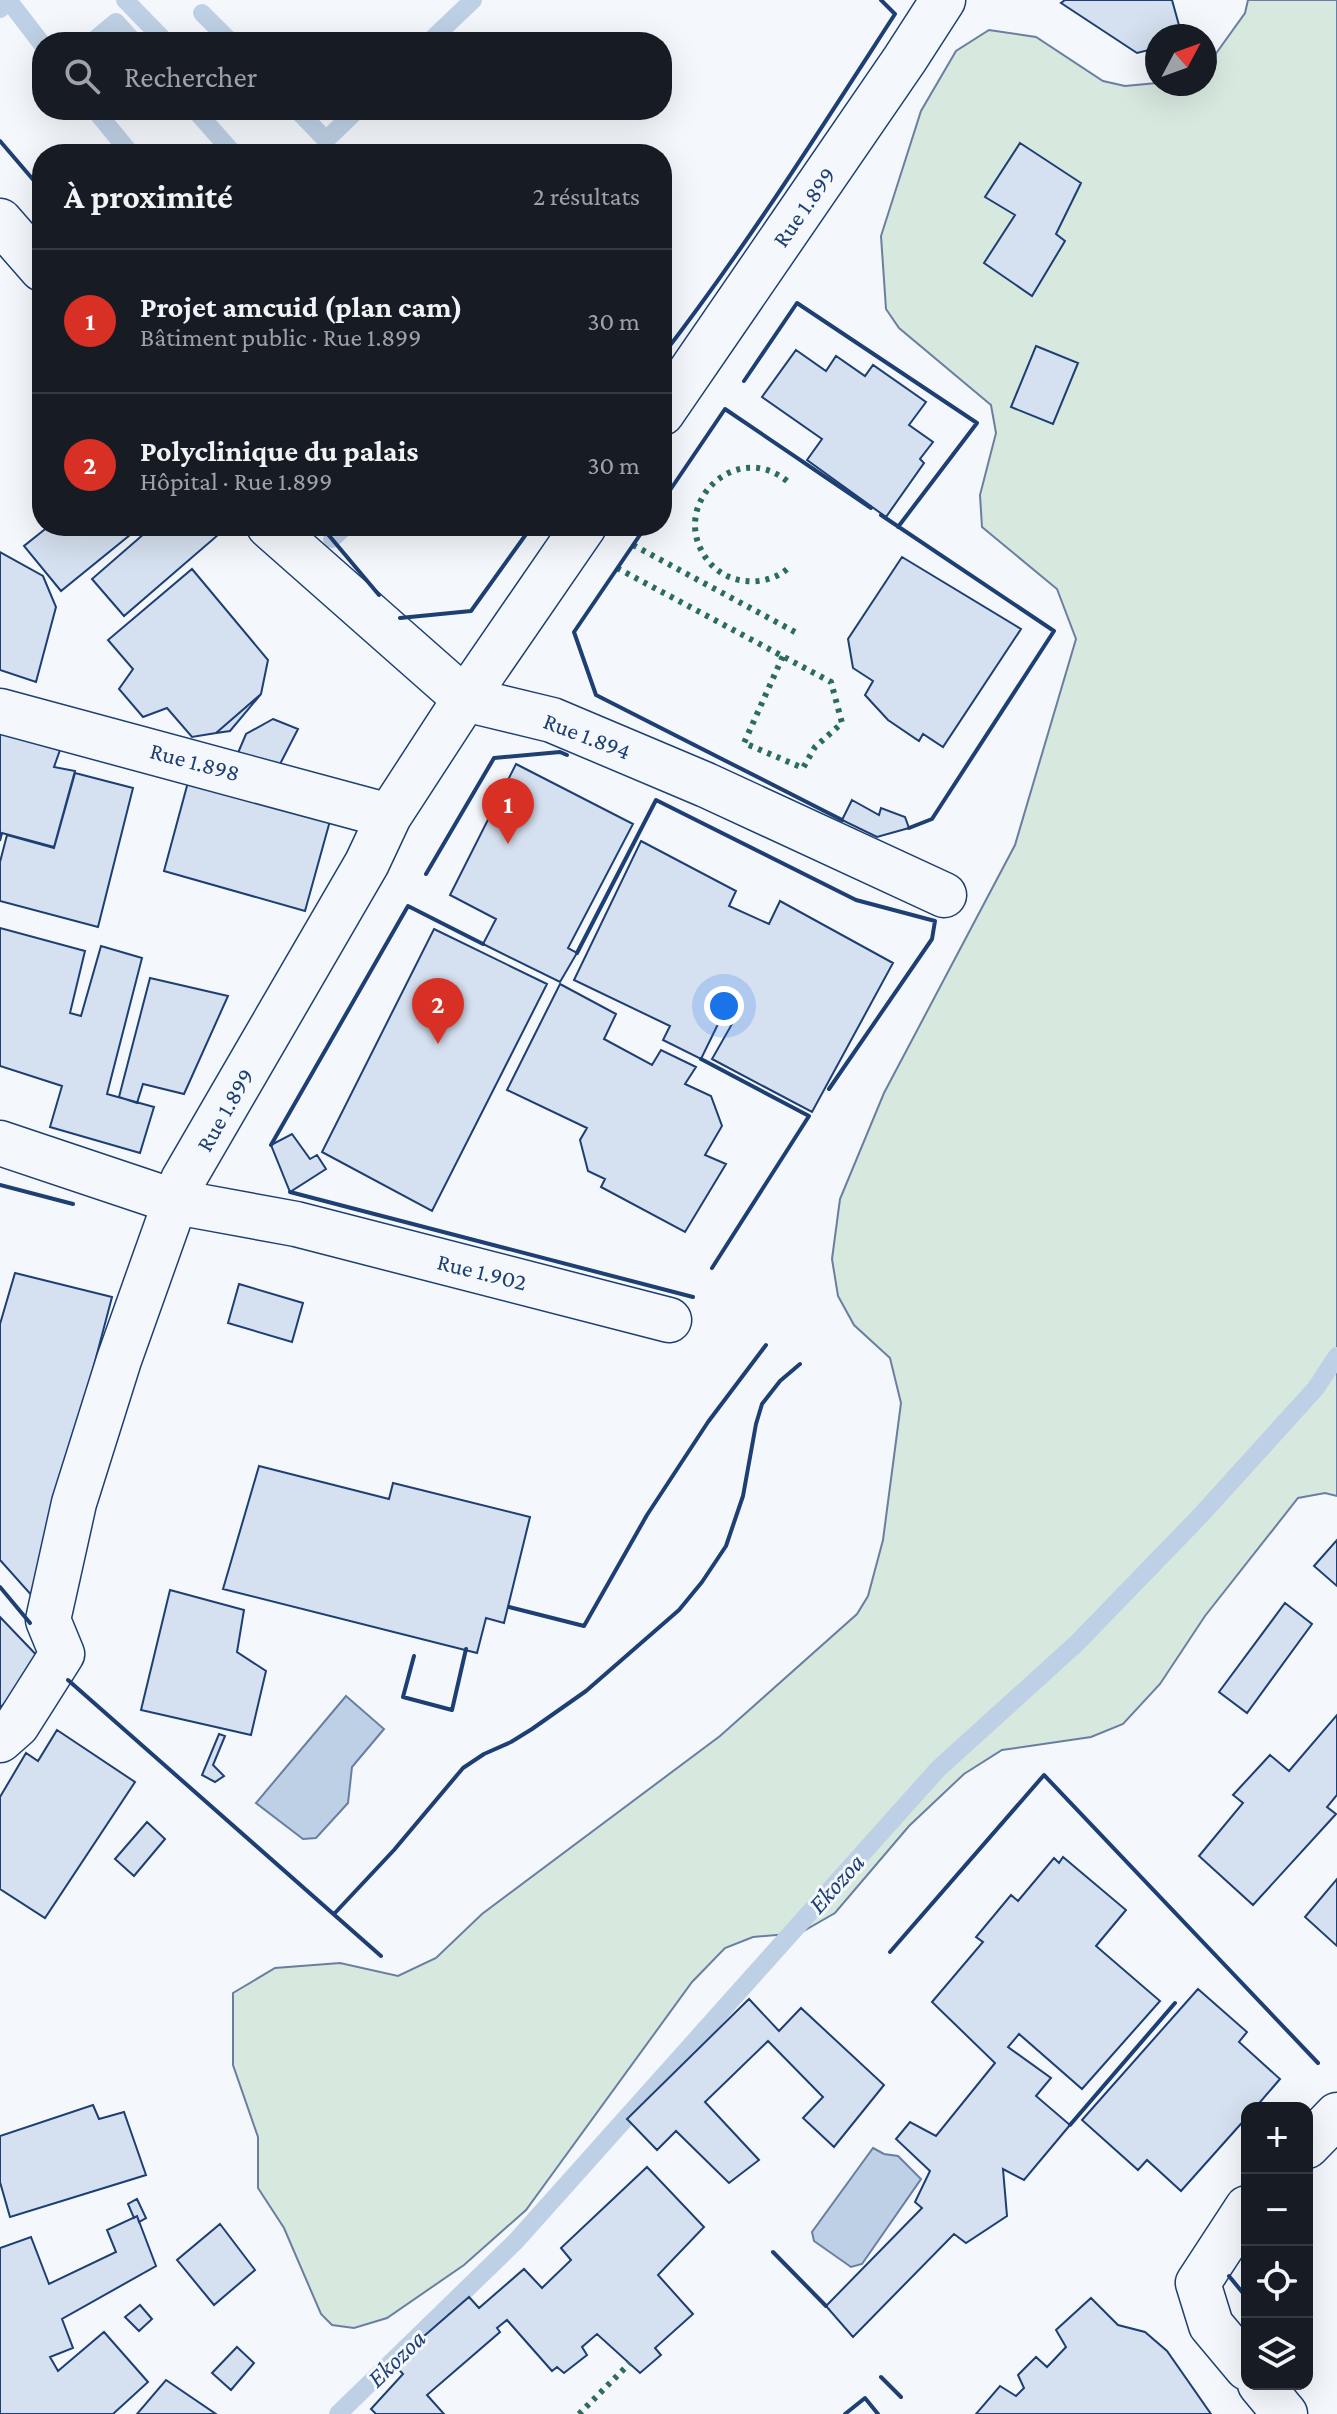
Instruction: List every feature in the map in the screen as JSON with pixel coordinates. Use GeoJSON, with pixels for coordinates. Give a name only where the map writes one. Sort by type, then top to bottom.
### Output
{"type":"FeatureCollection","features":[{"type":"Feature","properties":{"kind":"street","name":"Rue 1.899"},"geometry":{"type":"LineString","coordinates":[[672,398],[943,0]]}},
{"type":"Feature","properties":{"kind":"street"},"geometry":{"type":"LineString","coordinates":[[0,221],[32,258]]}},
{"type":"Feature","properties":{"kind":"street","name":"Rue 1.894"},"geometry":{"type":"LineString","coordinates":[[280,536],[465,699],[552,720],[706,785],[944,895]]}},
{"type":"Feature","properties":{"kind":"street","name":"Rue 1.899"},"geometry":{"type":"LineString","coordinates":[[0,1740],[17,1725],[62,1654],[48,1620],[74,1503],[119,1360],[183,1180],[367,863],[389,816],[577,536]]}},
{"type":"Feature","properties":{"kind":"street","name":"Rue 1.898"},"geometry":{"type":"LineString","coordinates":[[0,711],[389,816]]}},
{"type":"Feature","properties":{"kind":"street","name":"Rue 1.902"},"geometry":{"type":"LineString","coordinates":[[0,1143],[176,1202],[296,1224],[669,1320]]}},
{"type":"Feature","properties":{"kind":"street"},"geometry":{"type":"LineString","coordinates":[[1313,2140],[1337,2115]]}},
{"type":"Feature","properties":{"kind":"street"},"geometry":{"type":"LineString","coordinates":[[1241,2217],[1198,2283],[1211,2325],[1241,2361]]}},
{"type":"Feature","properties":{"kind":"street"},"geometry":{"type":"LineString","coordinates":[[1265,2390],[1285,2414]]}},
{"type":"Feature","properties":{"kind":"shaded area"},"geometry":{"type":"Polygon","coordinates":[[[1248,0],[1337,0],[1337,1496],[1325,1493],[1298,1498],[1205,1616],[1160,1684],[1123,1724],[1091,1737],[1002,1750],[964,1774],[909,1826],[835,1913],[800,1933],[753,1937],[725,1948],[692,1982],[526,2210],[464,2265],[387,2318],[354,2328],[332,2325],[321,2314],[284,2228],[258,2188],[258,2137],[233,2065],[233,1993],[275,1968],[340,1963],[398,1976],[436,1958],[482,1914],[720,1736],[857,1614],[868,1596],[883,1540],[901,1403],[890,1358],[854,1325],[838,1296],[832,1259],[840,1199],[884,1093],[1015,845],[1076,639],[1057,589],[982,527],[980,495],[996,433],[991,405],[899,328],[886,309],[881,236],[921,111],[956,51],[989,30],[1036,37],[1103,81],[1125,86],[1145,84],[1145,96],[1217,96],[1217,52],[1245,13],[1248,0]]]}},
{"type":"Feature","properties":{"kind":"water"},"geometry":{"type":"Polygon","coordinates":[[[346,1696],[384,1729],[352,1767],[348,1803],[316,1838],[303,1839],[256,1803],[346,1696]]]}},
{"type":"Feature","properties":{"kind":"water"},"geometry":{"type":"Polygon","coordinates":[[[873,2148],[898,2156],[921,2179],[862,2264],[851,2267],[814,2241],[812,2232],[873,2148]]]}},
{"type":"Feature","properties":{"kind":"building"},"geometry":{"type":"Polygon","coordinates":[[[1065,0],[1172,0],[1179,24],[1145,24],[1145,51],[1137,53],[1061,3],[1065,0]]]}},
{"type":"Feature","properties":{"kind":"building"},"geometry":{"type":"Polygon","coordinates":[[[1020,143],[1081,183],[1056,234],[1065,241],[1032,296],[984,263],[1015,215],[985,197],[1020,143]]]}},
{"type":"Feature","properties":{"kind":"building"},"geometry":{"type":"Polygon","coordinates":[[[1036,346],[1078,363],[1053,424],[1011,407],[1036,346]]]}},
{"type":"Feature","properties":{"kind":"building"},"geometry":{"type":"Polygon","coordinates":[[[796,350],[826,371],[836,356],[865,376],[873,365],[926,402],[909,425],[933,442],[920,459],[924,463],[886,517],[807,460],[822,439],[762,397],[796,350]]]}},
{"type":"Feature","properties":{"kind":"building"},"geometry":{"type":"Polygon","coordinates":[[[36,536],[129,536],[61,591],[24,546],[36,536]]]}},
{"type":"Feature","properties":{"kind":"building"},"geometry":{"type":"Polygon","coordinates":[[[141,536],[217,536],[124,616],[92,579],[141,536]]]}},
{"type":"Feature","properties":{"kind":"building"},"geometry":{"type":"Polygon","coordinates":[[[0,552],[43,576],[56,607],[36,682],[0,670],[0,552]]]}},
{"type":"Feature","properties":{"kind":"building"},"geometry":{"type":"Polygon","coordinates":[[[902,557],[1021,629],[943,747],[923,734],[919,741],[888,720],[865,695],[873,681],[853,668],[848,639],[902,557]]]}},
{"type":"Feature","properties":{"kind":"building"},"geometry":{"type":"Polygon","coordinates":[[[192,569],[268,660],[261,694],[216,733],[192,737],[167,708],[143,717],[119,689],[133,669],[108,640],[192,569]]]}},
{"type":"Feature","properties":{"kind":"building"},"geometry":{"type":"Polygon","coordinates":[[[261,694],[230,731],[216,733],[261,694]]]}},
{"type":"Feature","properties":{"kind":"building"},"geometry":{"type":"Polygon","coordinates":[[[273,719],[298,729],[278,768],[235,760],[246,734],[273,719]]]}},
{"type":"Feature","properties":{"kind":"building"},"geometry":{"type":"Polygon","coordinates":[[[0,733],[60,750],[54,767],[75,771],[54,847],[2,833],[0,841],[0,733]]]}},
{"type":"Feature","properties":{"kind":"building"},"geometry":{"type":"Polygon","coordinates":[[[516,764],[633,824],[568,948],[577,953],[560,982],[483,944],[496,919],[450,895],[516,764]]]}},
{"type":"Feature","properties":{"kind":"building"},"geometry":{"type":"Polygon","coordinates":[[[191,771],[333,810],[305,911],[164,871],[191,771]]]}},
{"type":"Feature","properties":{"kind":"building"},"geometry":{"type":"Polygon","coordinates":[[[75,773],[133,788],[98,927],[0,901],[0,862],[7,835],[54,848],[75,773]]]}},
{"type":"Feature","properties":{"kind":"building"},"geometry":{"type":"Polygon","coordinates":[[[852,800],[879,815],[881,808],[905,817],[909,828],[877,837],[842,820],[852,800]]]}},
{"type":"Feature","properties":{"kind":"building"},"geometry":{"type":"Polygon","coordinates":[[[641,841],[736,891],[729,906],[769,924],[780,901],[893,963],[812,1112],[712,1059],[732,1024],[721,1018],[701,1059],[663,1040],[670,1026],[574,980],[641,841]]]}},
{"type":"Feature","properties":{"kind":"building"},"geometry":{"type":"Polygon","coordinates":[[[0,928],[85,951],[70,1013],[81,1016],[101,946],[142,958],[107,1094],[154,1107],[140,1153],[50,1127],[62,1086],[0,1066],[0,928]]]}},
{"type":"Feature","properties":{"kind":"building"},"geometry":{"type":"Polygon","coordinates":[[[434,929],[547,984],[432,1211],[322,1152],[434,929]]]}},
{"type":"Feature","properties":{"kind":"building"},"geometry":{"type":"Polygon","coordinates":[[[150,978],[228,996],[184,1094],[143,1084],[137,1103],[119,1097],[150,978]]]}},
{"type":"Feature","properties":{"kind":"building"},"geometry":{"type":"Polygon","coordinates":[[[560,984],[616,1014],[604,1039],[652,1065],[661,1050],[696,1067],[685,1084],[711,1096],[722,1126],[705,1155],[726,1164],[685,1232],[601,1187],[605,1179],[588,1171],[580,1140],[587,1128],[507,1090],[560,984]]]}},
{"type":"Feature","properties":{"kind":"building"},"geometry":{"type":"Polygon","coordinates":[[[292,1134],[310,1159],[317,1155],[326,1169],[290,1192],[271,1145],[292,1134]]]}},
{"type":"Feature","properties":{"kind":"building"},"geometry":{"type":"Polygon","coordinates":[[[15,1273],[112,1297],[33,1597],[0,1560],[0,1324],[15,1273]]]}},
{"type":"Feature","properties":{"kind":"building"},"geometry":{"type":"Polygon","coordinates":[[[239,1284],[303,1303],[292,1342],[228,1323],[239,1284]]]}},
{"type":"Feature","properties":{"kind":"building"},"geometry":{"type":"Polygon","coordinates":[[[259,1466],[389,1499],[393,1483],[530,1517],[504,1623],[486,1618],[477,1653],[223,1589],[259,1466]]]}},
{"type":"Feature","properties":{"kind":"building"},"geometry":{"type":"Polygon","coordinates":[[[1337,1540],[1337,1586],[1314,1566],[1337,1540]]]}},
{"type":"Feature","properties":{"kind":"building"},"geometry":{"type":"Polygon","coordinates":[[[170,1590],[244,1610],[237,1652],[266,1671],[251,1735],[141,1710],[170,1590]]]}},
{"type":"Feature","properties":{"kind":"building"},"geometry":{"type":"Polygon","coordinates":[[[1285,1603],[1312,1624],[1247,1713],[1219,1692],[1285,1603]]]}},
{"type":"Feature","properties":{"kind":"building"},"geometry":{"type":"Polygon","coordinates":[[[0,1617],[45,1664],[0,1708],[0,1617]]]}},
{"type":"Feature","properties":{"kind":"building"},"geometry":{"type":"Polygon","coordinates":[[[1337,1715],[1337,1795],[1327,1807],[1336,1814],[1253,1905],[1199,1856],[1243,1803],[1233,1795],[1270,1755],[1289,1771],[1337,1715]]]}},
{"type":"Feature","properties":{"kind":"building"},"geometry":{"type":"Polygon","coordinates":[[[57,1730],[135,1782],[45,1918],[0,1889],[0,1797],[26,1753],[38,1761],[57,1730]]]}},
{"type":"Feature","properties":{"kind":"building"},"geometry":{"type":"Polygon","coordinates":[[[219,1734],[225,1736],[213,1765],[224,1776],[215,1782],[202,1775],[219,1734]]]}},
{"type":"Feature","properties":{"kind":"building"},"geometry":{"type":"Polygon","coordinates":[[[147,1822],[165,1839],[134,1876],[115,1859],[147,1822]]]}},
{"type":"Feature","properties":{"kind":"building"},"geometry":{"type":"Polygon","coordinates":[[[1063,1857],[1126,1910],[1096,1946],[1160,2001],[1082,2089],[1019,2034],[1008,2047],[1051,2078],[1036,2096],[1070,2125],[1024,2180],[1003,2169],[1007,2216],[966,2243],[954,2234],[853,2337],[826,2306],[922,2208],[915,2202],[930,2171],[896,2139],[910,2122],[936,2136],[995,2063],[932,2002],[983,1942],[976,1937],[1011,1895],[1018,1901],[1054,1858],[1059,1863],[1063,1857]]]}},
{"type":"Feature","properties":{"kind":"building"},"geometry":{"type":"Polygon","coordinates":[[[1337,1879],[1337,1946],[1305,1917],[1337,1879]]]}},
{"type":"Feature","properties":{"kind":"building"},"geometry":{"type":"Polygon","coordinates":[[[1198,1989],[1247,2032],[1239,2042],[1280,2079],[1260,2102],[1241,2102],[1241,2124],[1181,2191],[1147,2160],[1138,2170],[1082,2120],[1198,1989]]]}},
{"type":"Feature","properties":{"kind":"building"},"geometry":{"type":"Polygon","coordinates":[[[749,1999],[779,2031],[801,2008],[884,2085],[834,2147],[803,2118],[823,2097],[768,2041],[705,2102],[759,2160],[729,2183],[676,2131],[657,2150],[627,2119],[749,1999]]]}},
{"type":"Feature","properties":{"kind":"building"},"geometry":{"type":"Polygon","coordinates":[[[93,2105],[99,2119],[124,2112],[146,2175],[10,2217],[0,2182],[0,2136],[93,2105]]]}},
{"type":"Feature","properties":{"kind":"building"},"geometry":{"type":"Polygon","coordinates":[[[647,2167],[704,2227],[658,2275],[693,2314],[655,2348],[661,2355],[640,2373],[597,2334],[582,2347],[587,2355],[564,2373],[557,2367],[552,2371],[507,2320],[497,2328],[500,2332],[427,2395],[444,2414],[376,2414],[371,2409],[403,2374],[393,2363],[469,2297],[479,2308],[524,2269],[542,2288],[571,2260],[561,2248],[647,2167]]]}},
{"type":"Feature","properties":{"kind":"building"},"geometry":{"type":"Polygon","coordinates":[[[137,2199],[146,2218],[139,2222],[128,2204],[137,2199]]]}},
{"type":"Feature","properties":{"kind":"building"},"geometry":{"type":"Polygon","coordinates":[[[137,2216],[156,2266],[62,2319],[73,2348],[50,2357],[58,2371],[104,2332],[148,2382],[113,2414],[0,2414],[0,2248],[31,2237],[49,2284],[116,2252],[107,2230],[137,2216]]]}},
{"type":"Feature","properties":{"kind":"building"},"geometry":{"type":"Polygon","coordinates":[[[220,2224],[255,2270],[214,2305],[177,2260],[220,2224]]]}},
{"type":"Feature","properties":{"kind":"building"},"geometry":{"type":"Polygon","coordinates":[[[1091,2298],[1118,2325],[1145,2332],[1167,2351],[1211,2414],[976,2414],[1000,2386],[1016,2396],[1024,2388],[1018,2375],[1036,2357],[1047,2367],[1066,2347],[1056,2330],[1091,2298]]]}},
{"type":"Feature","properties":{"kind":"building"},"geometry":{"type":"Polygon","coordinates":[[[140,2305],[152,2319],[139,2331],[125,2317],[140,2305]]]}},
{"type":"Feature","properties":{"kind":"building"},"geometry":{"type":"Polygon","coordinates":[[[237,2347],[254,2363],[231,2390],[212,2373],[237,2347]]]}},
{"type":"Feature","properties":{"kind":"building"},"geometry":{"type":"Polygon","coordinates":[[[166,2380],[216,2414],[137,2414],[166,2380]]]}},
{"type":"Feature","properties":{"kind":"waterway"},"geometry":{"type":"LineString","coordinates":[[125,0],[156,32]]}},
{"type":"Feature","properties":{"kind":"waterway"},"geometry":{"type":"LineString","coordinates":[[439,32],[473,0]]}},
{"type":"Feature","properties":{"kind":"waterway"},"geometry":{"type":"LineString","coordinates":[[0,9],[9,1],[33,32]]}},
{"type":"Feature","properties":{"kind":"waterway"},"geometry":{"type":"LineString","coordinates":[[202,13],[221,32]]}},
{"type":"Feature","properties":{"kind":"waterway"},"geometry":{"type":"LineString","coordinates":[[104,32],[116,22],[125,32]]}},
{"type":"Feature","properties":{"kind":"waterway"},"geometry":{"type":"LineString","coordinates":[[103,120],[123,144]]}},
{"type":"Feature","properties":{"kind":"waterway"},"geometry":{"type":"LineString","coordinates":[[204,120],[225,144]]}},
{"type":"Feature","properties":{"kind":"waterway"},"geometry":{"type":"LineString","coordinates":[[307,120],[326,140],[347,120]]}},
{"type":"Feature","properties":{"kind":"waterway"},"geometry":{"type":"LineString","coordinates":[[332,539],[335,536]]}},
{"type":"Feature","properties":{"kind":"waterway","name":"Ekozoa"},"geometry":{"type":"LineString","coordinates":[[338,2414],[516,2241],[938,1769],[1077,1643],[1200,1516],[1316,1388],[1337,1356]]}},
{"type":"Feature","properties":{"kind":"hedge"},"geometry":{"type":"LineString","coordinates":[[787,481],[767,470],[746,468],[727,473],[712,485],[700,501],[695,521],[698,541],[709,562],[726,575],[758,581],[777,576],[791,565]]}},
{"type":"Feature","properties":{"kind":"hedge"},"geometry":{"type":"LineString","coordinates":[[633,545],[795,632]]}},
{"type":"Feature","properties":{"kind":"hedge"},"geometry":{"type":"LineString","coordinates":[[617,568],[831,682],[842,723],[815,747],[803,768],[744,743],[783,656]]}},
{"type":"Feature","properties":{"kind":"hedge"},"geometry":{"type":"LineString","coordinates":[[579,2414],[630,2363]]}},
{"type":"Feature","properties":{"kind":"wall"},"geometry":{"type":"LineString","coordinates":[[672,343],[753,230],[895,14],[881,0]]}},
{"type":"Feature","properties":{"kind":"wall"},"geometry":{"type":"LineString","coordinates":[[0,141],[32,178]]}},
{"type":"Feature","properties":{"kind":"wall"},"geometry":{"type":"LineString","coordinates":[[744,381],[797,303],[977,423],[898,527]]}},
{"type":"Feature","properties":{"kind":"wall"},"geometry":{"type":"LineString","coordinates":[[672,487],[725,409],[871,508]]}},
{"type":"Feature","properties":{"kind":"wall"},"geometry":{"type":"LineString","coordinates":[[881,515],[1054,631],[932,819],[909,828]]}},
{"type":"Feature","properties":{"kind":"wall"},"geometry":{"type":"LineString","coordinates":[[329,536],[379,595]]}},
{"type":"Feature","properties":{"kind":"wall"},"geometry":{"type":"LineString","coordinates":[[400,618],[471,611],[525,536]]}},
{"type":"Feature","properties":{"kind":"wall"},"geometry":{"type":"LineString","coordinates":[[639,536],[574,632],[596,695],[842,820]]}},
{"type":"Feature","properties":{"kind":"wall"},"geometry":{"type":"LineString","coordinates":[[426,874],[494,758],[560,752],[567,755]]}},
{"type":"Feature","properties":{"kind":"wall"},"geometry":{"type":"LineString","coordinates":[[577,953],[656,800],[856,900],[935,921],[932,939],[829,1089]]}},
{"type":"Feature","properties":{"kind":"wall"},"geometry":{"type":"LineString","coordinates":[[271,1145],[408,906],[483,944]]}},
{"type":"Feature","properties":{"kind":"wall"},"geometry":{"type":"LineString","coordinates":[[701,1059],[809,1116],[712,1268]]}},
{"type":"Feature","properties":{"kind":"wall"},"geometry":{"type":"LineString","coordinates":[[0,1185],[73,1204]]}},
{"type":"Feature","properties":{"kind":"wall"},"geometry":{"type":"LineString","coordinates":[[290,1192],[693,1297]]}},
{"type":"Feature","properties":{"kind":"wall"},"geometry":{"type":"LineString","coordinates":[[509,1607],[584,1626],[647,1515],[708,1422],[766,1345]]}},
{"type":"Feature","properties":{"kind":"wall"},"geometry":{"type":"LineString","coordinates":[[334,1914],[394,1850],[463,1768],[532,1729],[586,1691],[679,1610],[726,1546],[743,1496],[762,1404],[780,1381],[800,1364]]}},
{"type":"Feature","properties":{"kind":"wall"},"geometry":{"type":"LineString","coordinates":[[0,1587],[30,1623]]}},
{"type":"Feature","properties":{"kind":"wall"},"geometry":{"type":"LineString","coordinates":[[414,1656],[403,1697],[452,1710],[466,1649]]}},
{"type":"Feature","properties":{"kind":"wall"},"geometry":{"type":"LineString","coordinates":[[68,1680],[381,1956]]}},
{"type":"Feature","properties":{"kind":"wall"},"geometry":{"type":"LineString","coordinates":[[890,1952],[1044,1775],[1318,2063]]}},
{"type":"Feature","properties":{"kind":"wall"},"geometry":{"type":"LineString","coordinates":[[1070,2125],[1175,2003]]}},
{"type":"Feature","properties":{"kind":"wall"},"geometry":{"type":"LineString","coordinates":[[773,2252],[826,2306]]}},
{"type":"Feature","properties":{"kind":"wall"},"geometry":{"type":"LineString","coordinates":[[1229,2276],[1241,2291]]}},
{"type":"Feature","properties":{"kind":"wall"},"geometry":{"type":"LineString","coordinates":[[881,2377],[901,2397]]}},
{"type":"Feature","properties":{"kind":"wall"},"geometry":{"type":"LineString","coordinates":[[845,2414],[865,2398],[878,2414]]}},
{"type":"Feature","properties":{"kind":"place","name":"Projet amcuid (plan cam)"},"geometry":{"type":"Point","coordinates":[508,844]}},
{"type":"Feature","properties":{"kind":"place","name":"Polyclinique du palais"},"geometry":{"type":"Point","coordinates":[438,1044]}}]}
